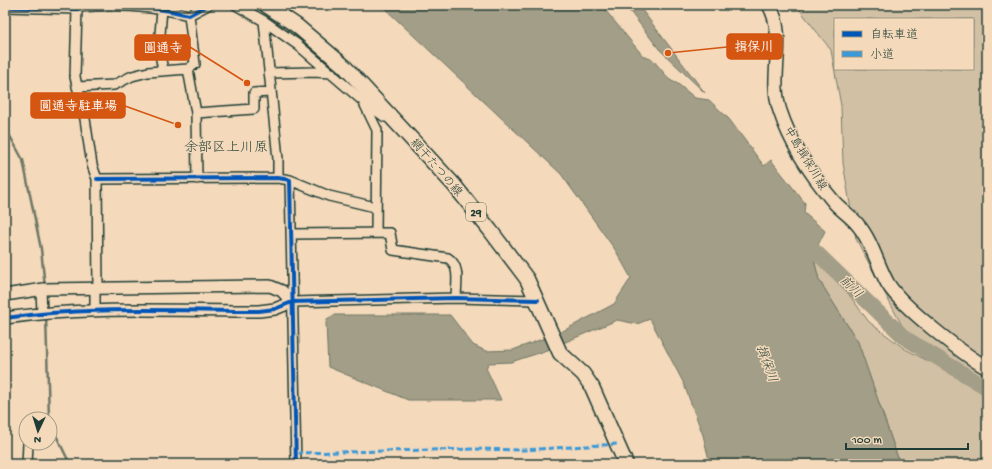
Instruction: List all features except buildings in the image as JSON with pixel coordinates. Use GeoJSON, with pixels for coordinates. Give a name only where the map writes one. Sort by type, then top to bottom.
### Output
{"type":"FeatureCollection","features":[{"type":"Feature","properties":{"kind":"main road","name":"網干たつの線"},"geometry":{"type":"LineString","coordinates":[[266,5],[297,26],[344,66],[454,185],[490,230],[528,279],[538,300],[554,343],[560,353],[583,374],[592,387],[626,464]]}},
{"type":"Feature","properties":{"kind":"main road","name":"中島揖保川線"},"geometry":{"type":"LineString","coordinates":[[769,5],[777,23],[776,89],[780,110],[803,158],[819,183],[835,202],[859,225],[889,286],[905,304],[953,343],[987,368]]}},
{"type":"Feature","properties":{"kind":"street"},"geometry":{"type":"LineString","coordinates":[[5,7],[79,7],[118,5],[162,8],[189,15],[208,5]]}},
{"type":"Feature","properties":{"kind":"street"},"geometry":{"type":"LineString","coordinates":[[236,5],[264,21],[298,45],[363,101],[392,122],[402,127]]}},
{"type":"Feature","properties":{"kind":"street"},"geometry":{"type":"LineString","coordinates":[[79,7],[75,77],[85,119],[92,165],[97,180],[95,311]]}},
{"type":"Feature","properties":{"kind":"street"},"geometry":{"type":"LineString","coordinates":[[162,8],[159,48],[162,70]]}},
{"type":"Feature","properties":{"kind":"street"},"geometry":{"type":"LineString","coordinates":[[77,87],[114,85],[132,76],[162,70],[188,68],[195,64],[189,15]]}},
{"type":"Feature","properties":{"kind":"street"},"geometry":{"type":"LineString","coordinates":[[264,21],[278,178]]}},
{"type":"Feature","properties":{"kind":"street"},"geometry":{"type":"LineString","coordinates":[[188,68],[196,112],[197,179]]}},
{"type":"Feature","properties":{"kind":"street"},"geometry":{"type":"LineString","coordinates":[[269,73],[332,73]]}},
{"type":"Feature","properties":{"kind":"street"},"geometry":{"type":"LineString","coordinates":[[196,112],[254,109],[254,93],[271,92]]}},
{"type":"Feature","properties":{"kind":"street"},"geometry":{"type":"LineString","coordinates":[[363,101],[377,130],[375,207],[376,233]]}},
{"type":"Feature","properties":{"kind":"street"},"geometry":{"type":"LineString","coordinates":[[97,180],[278,178],[290,180],[329,196],[375,207]]}},
{"type":"Feature","properties":{"kind":"street"},"geometry":{"type":"LineString","coordinates":[[290,180],[296,464]]}},
{"type":"Feature","properties":{"kind":"street"},"geometry":{"type":"LineString","coordinates":[[292,234],[390,233],[393,250],[448,258],[454,262],[456,268],[456,298]]}},
{"type":"Feature","properties":{"kind":"street"},"geometry":{"type":"LineString","coordinates":[[5,295],[41,290],[270,286],[282,291],[292,302]]}},
{"type":"Feature","properties":{"kind":"street"},"geometry":{"type":"LineString","coordinates":[[41,290],[42,313]]}},
{"type":"Feature","properties":{"kind":"street"},"geometry":{"type":"LineString","coordinates":[[5,318],[42,313],[95,311],[259,311],[275,309],[292,302],[456,298],[538,300]]}},
{"type":"Feature","properties":{"kind":"street"},"geometry":{"type":"LineString","coordinates":[[27,464],[28,451]]}},
{"type":"Feature","properties":{"kind":"shaded area"},"geometry":{"type":"Polygon","coordinates":[[[796,5],[987,5],[987,464],[900,464],[858,342],[819,280],[813,255],[820,250],[828,258],[842,285],[869,322],[905,349],[930,362],[907,335],[856,239],[843,163],[841,106],[835,70],[974,70],[974,18],[834,18],[834,67],[831,50],[796,5]]]}},
{"type":"Feature","properties":{"kind":"water","name":"揖保川"},"geometry":{"type":"Polygon","coordinates":[[[381,5],[601,5],[643,56],[653,60],[670,80],[678,84],[695,98],[709,100],[729,119],[764,166],[771,160],[805,203],[804,213],[825,231],[813,255],[819,280],[858,342],[900,464],[710,464],[703,435],[683,382],[650,319],[637,324],[617,320],[542,352],[511,362],[489,363],[486,368],[501,400],[408,400],[328,367],[326,323],[327,319],[334,315],[450,315],[473,345],[486,351],[513,350],[561,332],[614,304],[631,278],[616,251],[561,174],[381,5]]]}},
{"type":"Feature","properties":{"kind":"water"},"geometry":{"type":"Polygon","coordinates":[[[625,5],[638,5],[705,93],[659,49],[625,5]]]}},
{"type":"Feature","properties":{"kind":"waterway"},"geometry":{"type":"LineString","coordinates":[[5,127],[23,160],[41,249],[45,287]]}},
{"type":"Feature","properties":{"kind":"waterway","name":"前川"},"geometry":{"type":"LineString","coordinates":[[795,246],[816,252],[905,338],[987,388]]}},
{"type":"Feature","properties":{"kind":"waterway"},"geometry":{"type":"LineString","coordinates":[[46,316],[49,411]]}},
{"type":"Feature","properties":{"kind":"waterway"},"geometry":{"type":"LineString","coordinates":[[58,439],[70,464]]}},
{"type":"Feature","properties":{"kind":"marked path"},"geometry":{"type":"LineString","coordinates":[[296,453],[475,449],[523,450],[618,444]]}},
{"type":"Feature","properties":{"kind":"cycle path"},"geometry":{"type":"LineString","coordinates":[[5,7],[77,9],[80,7],[122,6],[149,8],[189,15],[208,5]]}},
{"type":"Feature","properties":{"kind":"cycle path"},"geometry":{"type":"LineString","coordinates":[[97,179],[278,178],[290,180],[296,464]]}},
{"type":"Feature","properties":{"kind":"cycle path"},"geometry":{"type":"LineString","coordinates":[[5,318],[37,314],[100,311],[259,311],[275,309],[292,302],[456,298],[538,300]]}},
{"type":"Feature","properties":{"kind":"place","name":"揖保川"},"geometry":{"type":"Point","coordinates":[668,53]}},
{"type":"Feature","properties":{"kind":"place","name":"圓通寺"},"geometry":{"type":"Point","coordinates":[247,83]}},
{"type":"Feature","properties":{"kind":"place","name":"圓通寺駐車場"},"geometry":{"type":"Point","coordinates":[178,125]}},
{"type":"Feature","properties":{"kind":"district","name":"余部区上川原"},"geometry":{"type":"Point","coordinates":[226,146]}}]}
